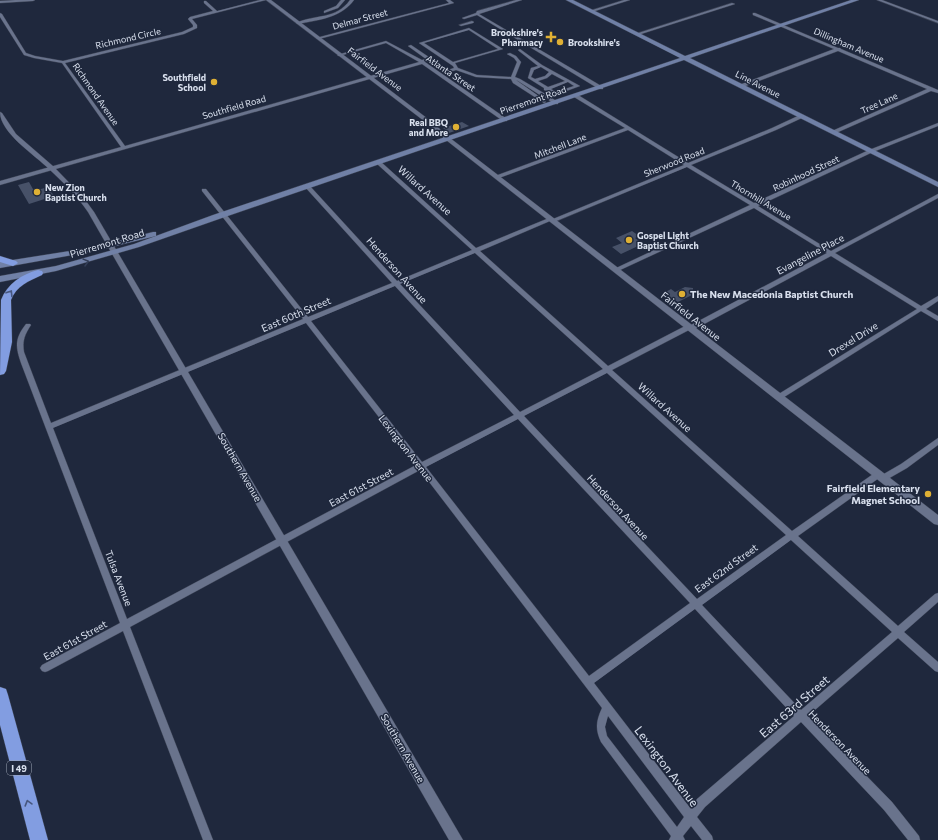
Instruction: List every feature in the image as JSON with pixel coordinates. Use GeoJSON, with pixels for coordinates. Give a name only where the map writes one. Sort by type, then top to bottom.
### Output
{"type":"FeatureCollection","features":[{"type":"Feature","properties":{"kind":"highway"},"geometry":{"type":"LineString","coordinates":[[0,259],[13,263]]}},
{"type":"Feature","properties":{"kind":"highway"},"geometry":{"type":"LineString","coordinates":[[0,371],[7,342],[6,300],[9,292],[20,282],[38,273]]}},
{"type":"Feature","properties":{"kind":"highway","name":"I 49"},"geometry":{"type":"LineString","coordinates":[[0,695],[39,840]]}},
{"type":"Feature","properties":{"kind":"main road","name":"Line Avenue"},"geometry":{"type":"LineString","coordinates":[[569,0],[938,185]]}},
{"type":"Feature","properties":{"kind":"main road","name":"Pierremont Road"},"geometry":{"type":"LineString","coordinates":[[0,280],[38,273],[115,254],[216,217],[601,88],[856,0]]}},
{"type":"Feature","properties":{"kind":"main road","name":"Pierremont Road"},"geometry":{"type":"LineString","coordinates":[[0,265],[110,245],[216,217]]}},
{"type":"Feature","properties":{"kind":"street"},"geometry":{"type":"LineString","coordinates":[[0,2],[33,0]]}},
{"type":"Feature","properties":{"kind":"street"},"geometry":{"type":"LineString","coordinates":[[205,2],[216,12],[264,0]]}},
{"type":"Feature","properties":{"kind":"street","name":"Fairfield Avenue"},"geometry":{"type":"LineString","coordinates":[[268,0],[430,123],[448,139],[938,520]]}},
{"type":"Feature","properties":{"kind":"street"},"geometry":{"type":"LineString","coordinates":[[296,21],[332,10],[340,5],[342,0]]}},
{"type":"Feature","properties":{"kind":"street"},"geometry":{"type":"LineString","coordinates":[[296,21],[339,12],[347,7],[352,0]]}},
{"type":"Feature","properties":{"kind":"street"},"geometry":{"type":"LineString","coordinates":[[464,18],[478,15],[478,12],[520,0]]}},
{"type":"Feature","properties":{"kind":"street"},"geometry":{"type":"LineString","coordinates":[[591,11],[628,0]]}},
{"type":"Feature","properties":{"kind":"street"},"geometry":{"type":"LineString","coordinates":[[879,0],[938,22]]}},
{"type":"Feature","properties":{"kind":"street","name":"Delmar Street"},"geometry":{"type":"LineString","coordinates":[[318,38],[450,2]]}},
{"type":"Feature","properties":{"kind":"street"},"geometry":{"type":"LineString","coordinates":[[637,34],[733,4]]}},
{"type":"Feature","properties":{"kind":"street","name":"Richmond Circle"},"geometry":{"type":"LineString","coordinates":[[63,62],[183,33],[195,28],[190,18],[216,12]]}},
{"type":"Feature","properties":{"kind":"street","name":"Richmond Avenue"},"geometry":{"type":"LineString","coordinates":[[0,14],[25,54],[63,62],[124,148]]}},
{"type":"Feature","properties":{"kind":"street","name":"Dillingham Avenue"},"geometry":{"type":"LineString","coordinates":[[754,14],[938,92]]}},
{"type":"Feature","properties":{"kind":"street"},"geometry":{"type":"LineString","coordinates":[[478,15],[601,88]]}},
{"type":"Feature","properties":{"kind":"street"},"geometry":{"type":"LineString","coordinates":[[461,25],[472,22]]}},
{"type":"Feature","properties":{"kind":"street"},"geometry":{"type":"LineString","coordinates":[[452,63],[501,49],[468,29],[421,43],[455,65],[456,69]]}},
{"type":"Feature","properties":{"kind":"street","name":"Fairfield Avenue"},"geometry":{"type":"LineString","coordinates":[[339,54],[386,42]]}},
{"type":"Feature","properties":{"kind":"street","name":"Atlanta Street"},"geometry":{"type":"LineString","coordinates":[[386,42],[421,62],[505,120]]}},
{"type":"Feature","properties":{"kind":"street"},"geometry":{"type":"LineString","coordinates":[[410,46],[447,72],[456,69],[476,76],[513,78],[547,97],[552,104]]}},
{"type":"Feature","properties":{"kind":"street"},"geometry":{"type":"LineString","coordinates":[[532,48],[520,50],[541,66],[578,86],[540,100]]}},
{"type":"Feature","properties":{"kind":"street"},"geometry":{"type":"LineString","coordinates":[[741,86],[839,50]]}},
{"type":"Feature","properties":{"kind":"street"},"geometry":{"type":"LineString","coordinates":[[509,54],[515,57],[519,62],[513,78],[514,82],[540,100],[552,104]]}},
{"type":"Feature","properties":{"kind":"street","name":"Southfield Road"},"geometry":{"type":"LineString","coordinates":[[0,183],[428,59]]}},
{"type":"Feature","properties":{"kind":"street"},"geometry":{"type":"LineString","coordinates":[[541,66],[532,69],[529,77],[556,94]]}},
{"type":"Feature","properties":{"kind":"street"},"geometry":{"type":"LineString","coordinates":[[534,81],[546,77],[551,72]]}},
{"type":"Feature","properties":{"kind":"street"},"geometry":{"type":"LineString","coordinates":[[546,89],[568,81]]}},
{"type":"Feature","properties":{"kind":"street","name":"Tree Lane"},"geometry":{"type":"LineString","coordinates":[[834,132],[931,89]]}},
{"type":"Feature","properties":{"kind":"street","name":"Thornhill Avenue"},"geometry":{"type":"LineString","coordinates":[[576,96],[938,318]]}},
{"type":"Feature","properties":{"kind":"street","name":"Southern Avenue"},"geometry":{"type":"LineString","coordinates":[[0,114],[14,136],[52,168],[86,205],[185,371],[456,840]]}},
{"type":"Feature","properties":{"kind":"street","name":"Sherwood Road"},"geometry":{"type":"LineString","coordinates":[[552,220],[688,165],[802,116]]}},
{"type":"Feature","properties":{"kind":"street","name":"Robinhood Street"},"geometry":{"type":"LineString","coordinates":[[616,270],[871,151],[938,124]]}},
{"type":"Feature","properties":{"kind":"street","name":"Mitchell Lane"},"geometry":{"type":"LineString","coordinates":[[497,177],[629,128]]}},
{"type":"Feature","properties":{"kind":"street","name":"Willard Avenue"},"geometry":{"type":"LineString","coordinates":[[378,162],[938,668]]}},
{"type":"Feature","properties":{"kind":"street","name":"Henderson Avenue"},"geometry":{"type":"LineString","coordinates":[[307,186],[394,283],[695,604],[888,806],[915,840]]}},
{"type":"Feature","properties":{"kind":"street","name":"Lexington Avenue"},"geometry":{"type":"LineString","coordinates":[[204,190],[225,214],[588,682],[708,840]]}},
{"type":"Feature","properties":{"kind":"street","name":"Evangeline Place"},"geometry":{"type":"LineString","coordinates":[[690,327],[938,196]]}},
{"type":"Feature","properties":{"kind":"street","name":"East 60th Street"},"geometry":{"type":"LineString","coordinates":[[49,427],[394,283],[552,220]]}},
{"type":"Feature","properties":{"kind":"street","name":"Drexel Drive"},"geometry":{"type":"LineString","coordinates":[[779,396],[938,298]]}},
{"type":"Feature","properties":{"kind":"street","name":"Tulsa Avenue"},"geometry":{"type":"LineString","coordinates":[[28,325],[20,338],[21,354],[208,840]]}},
{"type":"Feature","properties":{"kind":"street","name":"East 61st Street"},"geometry":{"type":"LineString","coordinates":[[45,668],[420,467],[690,327]]}},
{"type":"Feature","properties":{"kind":"street","name":"East 62nd Street"},"geometry":{"type":"LineString","coordinates":[[588,682],[792,535],[881,476],[904,466],[938,441]]}},
{"type":"Feature","properties":{"kind":"street","name":"East 63rd Street"},"geometry":{"type":"LineString","coordinates":[[677,839],[690,817],[701,803],[802,717],[938,597]]}},
{"type":"Feature","properties":{"kind":"street"},"geometry":{"type":"LineString","coordinates":[[607,708],[600,726],[600,733],[677,839]]}},
{"type":"Feature","properties":{"kind":"building","name":"Real BBQ and More"},"geometry":{"type":"Polygon","coordinates":[[[462,122],[469,126],[449,133],[443,128],[462,122]]]}},
{"type":"Feature","properties":{"kind":"building","name":"New Zion Baptist Church"},"geometry":{"type":"Polygon","coordinates":[[[29,182],[34,191],[48,187],[54,196],[29,204],[18,185],[29,182]]]}},
{"type":"Feature","properties":{"kind":"building","name":"Gospel Light Baptist Church"},"geometry":{"type":"Polygon","coordinates":[[[632,231],[639,236],[635,238],[646,246],[639,249],[636,247],[621,254],[612,247],[622,243],[616,238],[632,231]]]}},
{"type":"Feature","properties":{"kind":"building","name":"The New Macedonia Baptist Church"},"geometry":{"type":"Polygon","coordinates":[[[685,287],[693,288],[696,293],[678,302],[664,293],[671,289],[675,292],[685,287]]]}},
{"type":"Feature","properties":{"kind":"place","name":"Brookshire's Pharmacy"},"geometry":{"type":"Point","coordinates":[551,37]}},
{"type":"Feature","properties":{"kind":"place","name":"Brookshire's"},"geometry":{"type":"Point","coordinates":[560,42]}},
{"type":"Feature","properties":{"kind":"place","name":"Southfield School"},"geometry":{"type":"Point","coordinates":[214,82]}},
{"type":"Feature","properties":{"kind":"place","name":"Real BBQ and More"},"geometry":{"type":"Point","coordinates":[456,127]}},
{"type":"Feature","properties":{"kind":"place","name":"New Zion Baptist Church"},"geometry":{"type":"Point","coordinates":[37,192]}},
{"type":"Feature","properties":{"kind":"place","name":"Gospel Light Baptist Church"},"geometry":{"type":"Point","coordinates":[629,240]}},
{"type":"Feature","properties":{"kind":"place","name":"The New Macedonia Baptist Church"},"geometry":{"type":"Point","coordinates":[682,294]}},
{"type":"Feature","properties":{"kind":"place","name":"Fairfield Elementary Magnet School"},"geometry":{"type":"Point","coordinates":[928,494]}}]}
